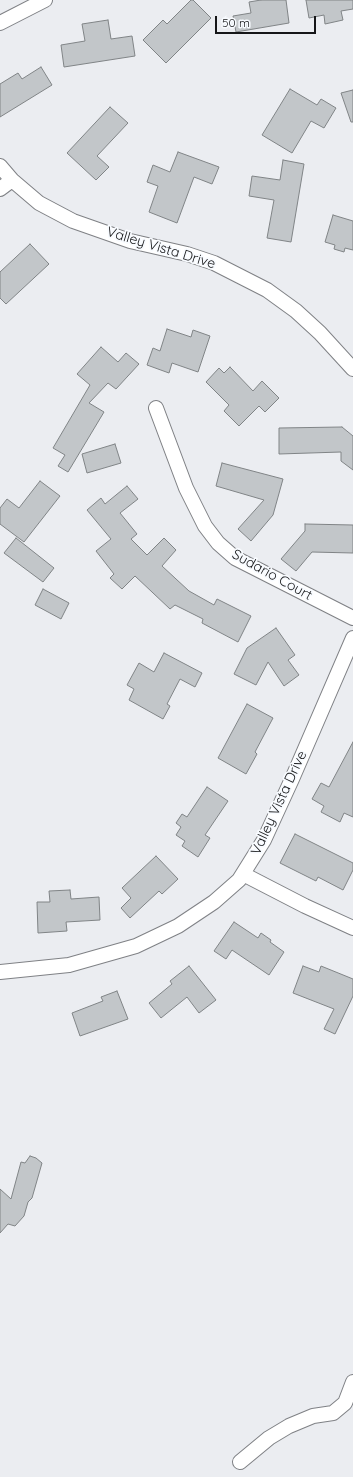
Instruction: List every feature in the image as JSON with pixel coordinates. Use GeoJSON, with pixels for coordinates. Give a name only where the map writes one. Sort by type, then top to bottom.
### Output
{"type":"FeatureCollection","features":[{"type":"Feature","properties":{"kind":"street"},"geometry":{"type":"LineString","coordinates":[[0,23],[45,0]]}},
{"type":"Feature","properties":{"kind":"street","name":"Valley Vista Drive"},"geometry":{"type":"LineString","coordinates":[[0,166],[12,180],[39,202],[73,221],[130,241],[187,254],[214,263],[267,290],[296,311],[320,333],[353,370]]}},
{"type":"Feature","properties":{"kind":"street"},"geometry":{"type":"LineString","coordinates":[[0,189],[12,180]]}},
{"type":"Feature","properties":{"kind":"street","name":"Sudario Court"},"geometry":{"type":"LineString","coordinates":[[156,408],[186,488],[205,526],[218,544],[235,558],[353,618]]}},
{"type":"Feature","properties":{"kind":"street","name":"Valley Vista Drive"},"geometry":{"type":"LineString","coordinates":[[0,972],[68,965],[90,960],[142,943],[160,936],[214,902],[243,874],[264,840],[353,638]]}},
{"type":"Feature","properties":{"kind":"street"},"geometry":{"type":"LineString","coordinates":[[243,874],[305,906],[353,928]]}},
{"type":"Feature","properties":{"kind":"street"},"geometry":{"type":"LineString","coordinates":[[240,1462],[269,1438],[289,1426],[313,1416],[333,1413],[344,1403],[353,1382]]}},
{"type":"Feature","properties":{"kind":"building"},"geometry":{"type":"Polygon","coordinates":[[[191,0],[193,0],[211,18],[166,63],[143,40],[163,20],[167,24],[191,0]]]}},
{"type":"Feature","properties":{"kind":"building"},"geometry":{"type":"Polygon","coordinates":[[[261,0],[286,0],[289,23],[236,32],[233,16],[251,13],[249,2],[261,0]]]}},
{"type":"Feature","properties":{"kind":"building"},"geometry":{"type":"Polygon","coordinates":[[[306,0],[353,0],[353,9],[341,11],[343,20],[325,24],[324,15],[309,18],[306,0]]]}},
{"type":"Feature","properties":{"kind":"building"},"geometry":{"type":"Polygon","coordinates":[[[108,20],[111,39],[132,36],[135,56],[64,67],[61,45],[85,41],[82,24],[108,20]]]}},
{"type":"Feature","properties":{"kind":"building"},"geometry":{"type":"Polygon","coordinates":[[[41,67],[52,85],[0,117],[0,84],[18,73],[22,79],[41,67]]]}},
{"type":"Feature","properties":{"kind":"building"},"geometry":{"type":"Polygon","coordinates":[[[290,89],[317,105],[321,99],[336,108],[324,128],[311,121],[292,153],[262,135],[290,89]]]}},
{"type":"Feature","properties":{"kind":"building"},"geometry":{"type":"Polygon","coordinates":[[[353,90],[353,122],[351,122],[341,93],[353,90]]]}},
{"type":"Feature","properties":{"kind":"building"},"geometry":{"type":"Polygon","coordinates":[[[110,107],[128,123],[97,156],[109,167],[96,180],[67,153],[110,107]]]}},
{"type":"Feature","properties":{"kind":"building"},"geometry":{"type":"Polygon","coordinates":[[[178,152],[219,167],[212,184],[194,177],[177,223],[149,212],[158,186],[147,182],[153,165],[170,172],[178,152]]]}},
{"type":"Feature","properties":{"kind":"building"},"geometry":{"type":"Polygon","coordinates":[[[283,160],[304,164],[291,242],[267,238],[274,200],[249,196],[252,176],[280,180],[283,160]]]}},
{"type":"Feature","properties":{"kind":"building"},"geometry":{"type":"Polygon","coordinates":[[[333,215],[353,221],[353,250],[345,248],[344,252],[334,249],[335,245],[325,242],[333,215]]]}},
{"type":"Feature","properties":{"kind":"building"},"geometry":{"type":"Polygon","coordinates":[[[30,244],[49,264],[6,304],[0,298],[0,272],[30,244]]]}},
{"type":"Feature","properties":{"kind":"building"},"geometry":{"type":"Polygon","coordinates":[[[167,329],[191,337],[193,330],[210,336],[198,372],[172,363],[169,373],[147,365],[153,348],[160,351],[167,329]]]}},
{"type":"Feature","properties":{"kind":"building"},"geometry":{"type":"Polygon","coordinates":[[[101,347],[118,362],[126,353],[139,364],[116,389],[108,383],[89,403],[104,412],[68,472],[58,466],[65,455],[53,448],[90,385],[77,374],[101,347]]]}},
{"type":"Feature","properties":{"kind":"building"},"geometry":{"type":"Polygon","coordinates":[[[230,367],[253,391],[262,381],[279,398],[265,412],[259,406],[239,426],[224,411],[229,405],[206,382],[219,368],[224,373],[230,367]]]}},
{"type":"Feature","properties":{"kind":"building"},"geometry":{"type":"Polygon","coordinates":[[[342,427],[353,436],[353,470],[341,461],[341,452],[279,454],[279,428],[342,427]]]}},
{"type":"Feature","properties":{"kind":"building"},"geometry":{"type":"Polygon","coordinates":[[[115,444],[121,463],[87,473],[82,454],[115,444]]]}},
{"type":"Feature","properties":{"kind":"building"},"geometry":{"type":"Polygon","coordinates":[[[222,463],[283,479],[273,515],[251,541],[238,529],[264,500],[216,486],[222,463]]]}},
{"type":"Feature","properties":{"kind":"building"},"geometry":{"type":"Polygon","coordinates":[[[40,481],[60,496],[24,542],[0,524],[0,508],[7,499],[19,508],[40,481]]]}},
{"type":"Feature","properties":{"kind":"building"},"geometry":{"type":"Polygon","coordinates":[[[127,486],[138,499],[120,513],[137,534],[131,539],[147,555],[164,538],[176,550],[162,566],[189,591],[214,605],[217,599],[251,616],[238,642],[202,623],[203,619],[175,605],[170,609],[135,576],[122,589],[110,578],[114,574],[96,551],[111,539],[87,510],[101,498],[105,504],[127,486]]]}},
{"type":"Feature","properties":{"kind":"building"},"geometry":{"type":"Polygon","coordinates":[[[305,524],[353,525],[353,553],[312,552],[296,571],[281,559],[305,531],[305,524]]]}},
{"type":"Feature","properties":{"kind":"building"},"geometry":{"type":"Polygon","coordinates":[[[16,538],[54,568],[43,582],[4,553],[16,538]]]}},
{"type":"Feature","properties":{"kind":"building"},"geometry":{"type":"Polygon","coordinates":[[[43,589],[69,603],[61,619],[35,605],[43,589]]]}},
{"type":"Feature","properties":{"kind":"building"},"geometry":{"type":"Polygon","coordinates":[[[276,628],[295,655],[288,660],[299,675],[284,686],[268,662],[256,685],[234,674],[247,648],[276,628]]]}},
{"type":"Feature","properties":{"kind":"building"},"geometry":{"type":"Polygon","coordinates":[[[164,653],[202,673],[195,687],[180,679],[167,704],[170,706],[163,719],[129,700],[134,689],[127,685],[139,663],[154,672],[164,653]]]}},
{"type":"Feature","properties":{"kind":"building"},"geometry":{"type":"Polygon","coordinates":[[[247,704],[273,718],[255,752],[257,754],[246,774],[218,758],[247,704]]]}},
{"type":"Feature","properties":{"kind":"building"},"geometry":{"type":"Polygon","coordinates":[[[353,742],[353,817],[344,813],[340,822],[321,812],[324,806],[312,799],[321,783],[329,787],[353,742]]]}},
{"type":"Feature","properties":{"kind":"building"},"geometry":{"type":"Polygon","coordinates":[[[207,787],[228,801],[205,835],[210,838],[198,857],[182,846],[185,841],[176,835],[181,827],[176,823],[182,814],[187,817],[207,787]]]}},
{"type":"Feature","properties":{"kind":"building"},"geometry":{"type":"Polygon","coordinates":[[[295,834],[353,863],[353,870],[343,890],[318,877],[316,881],[280,863],[295,834]]]}},
{"type":"Feature","properties":{"kind":"building"},"geometry":{"type":"Polygon","coordinates":[[[156,856],[178,879],[162,894],[159,891],[130,918],[121,908],[131,898],[122,888],[156,856]]]}},
{"type":"Feature","properties":{"kind":"building"},"geometry":{"type":"Polygon","coordinates":[[[70,890],[71,899],[99,897],[100,920],[66,922],[67,931],[38,933],[37,902],[50,902],[49,891],[70,890]]]}},
{"type":"Feature","properties":{"kind":"building"},"geometry":{"type":"Polygon","coordinates":[[[234,922],[258,938],[261,933],[271,940],[270,942],[284,952],[269,975],[232,950],[226,959],[214,951],[234,922]]]}},
{"type":"Feature","properties":{"kind":"building"},"geometry":{"type":"Polygon","coordinates":[[[189,966],[216,1000],[199,1013],[187,997],[161,1018],[149,1003],[172,984],[170,981],[189,966]]]}},
{"type":"Feature","properties":{"kind":"building"},"geometry":{"type":"Polygon","coordinates":[[[303,966],[319,972],[321,966],[353,979],[353,996],[335,1034],[324,1029],[334,1009],[293,993],[303,966]]]}},
{"type":"Feature","properties":{"kind":"building"},"geometry":{"type":"Polygon","coordinates":[[[117,991],[128,1019],[80,1036],[72,1013],[103,1001],[101,997],[117,991]]]}},
{"type":"Feature","properties":{"kind":"building"},"geometry":{"type":"Polygon","coordinates":[[[30,1156],[36,1158],[42,1163],[32,1198],[28,1202],[24,1216],[15,1226],[8,1224],[0,1233],[0,1189],[11,1199],[21,1162],[25,1163],[30,1156]]]}}]}
